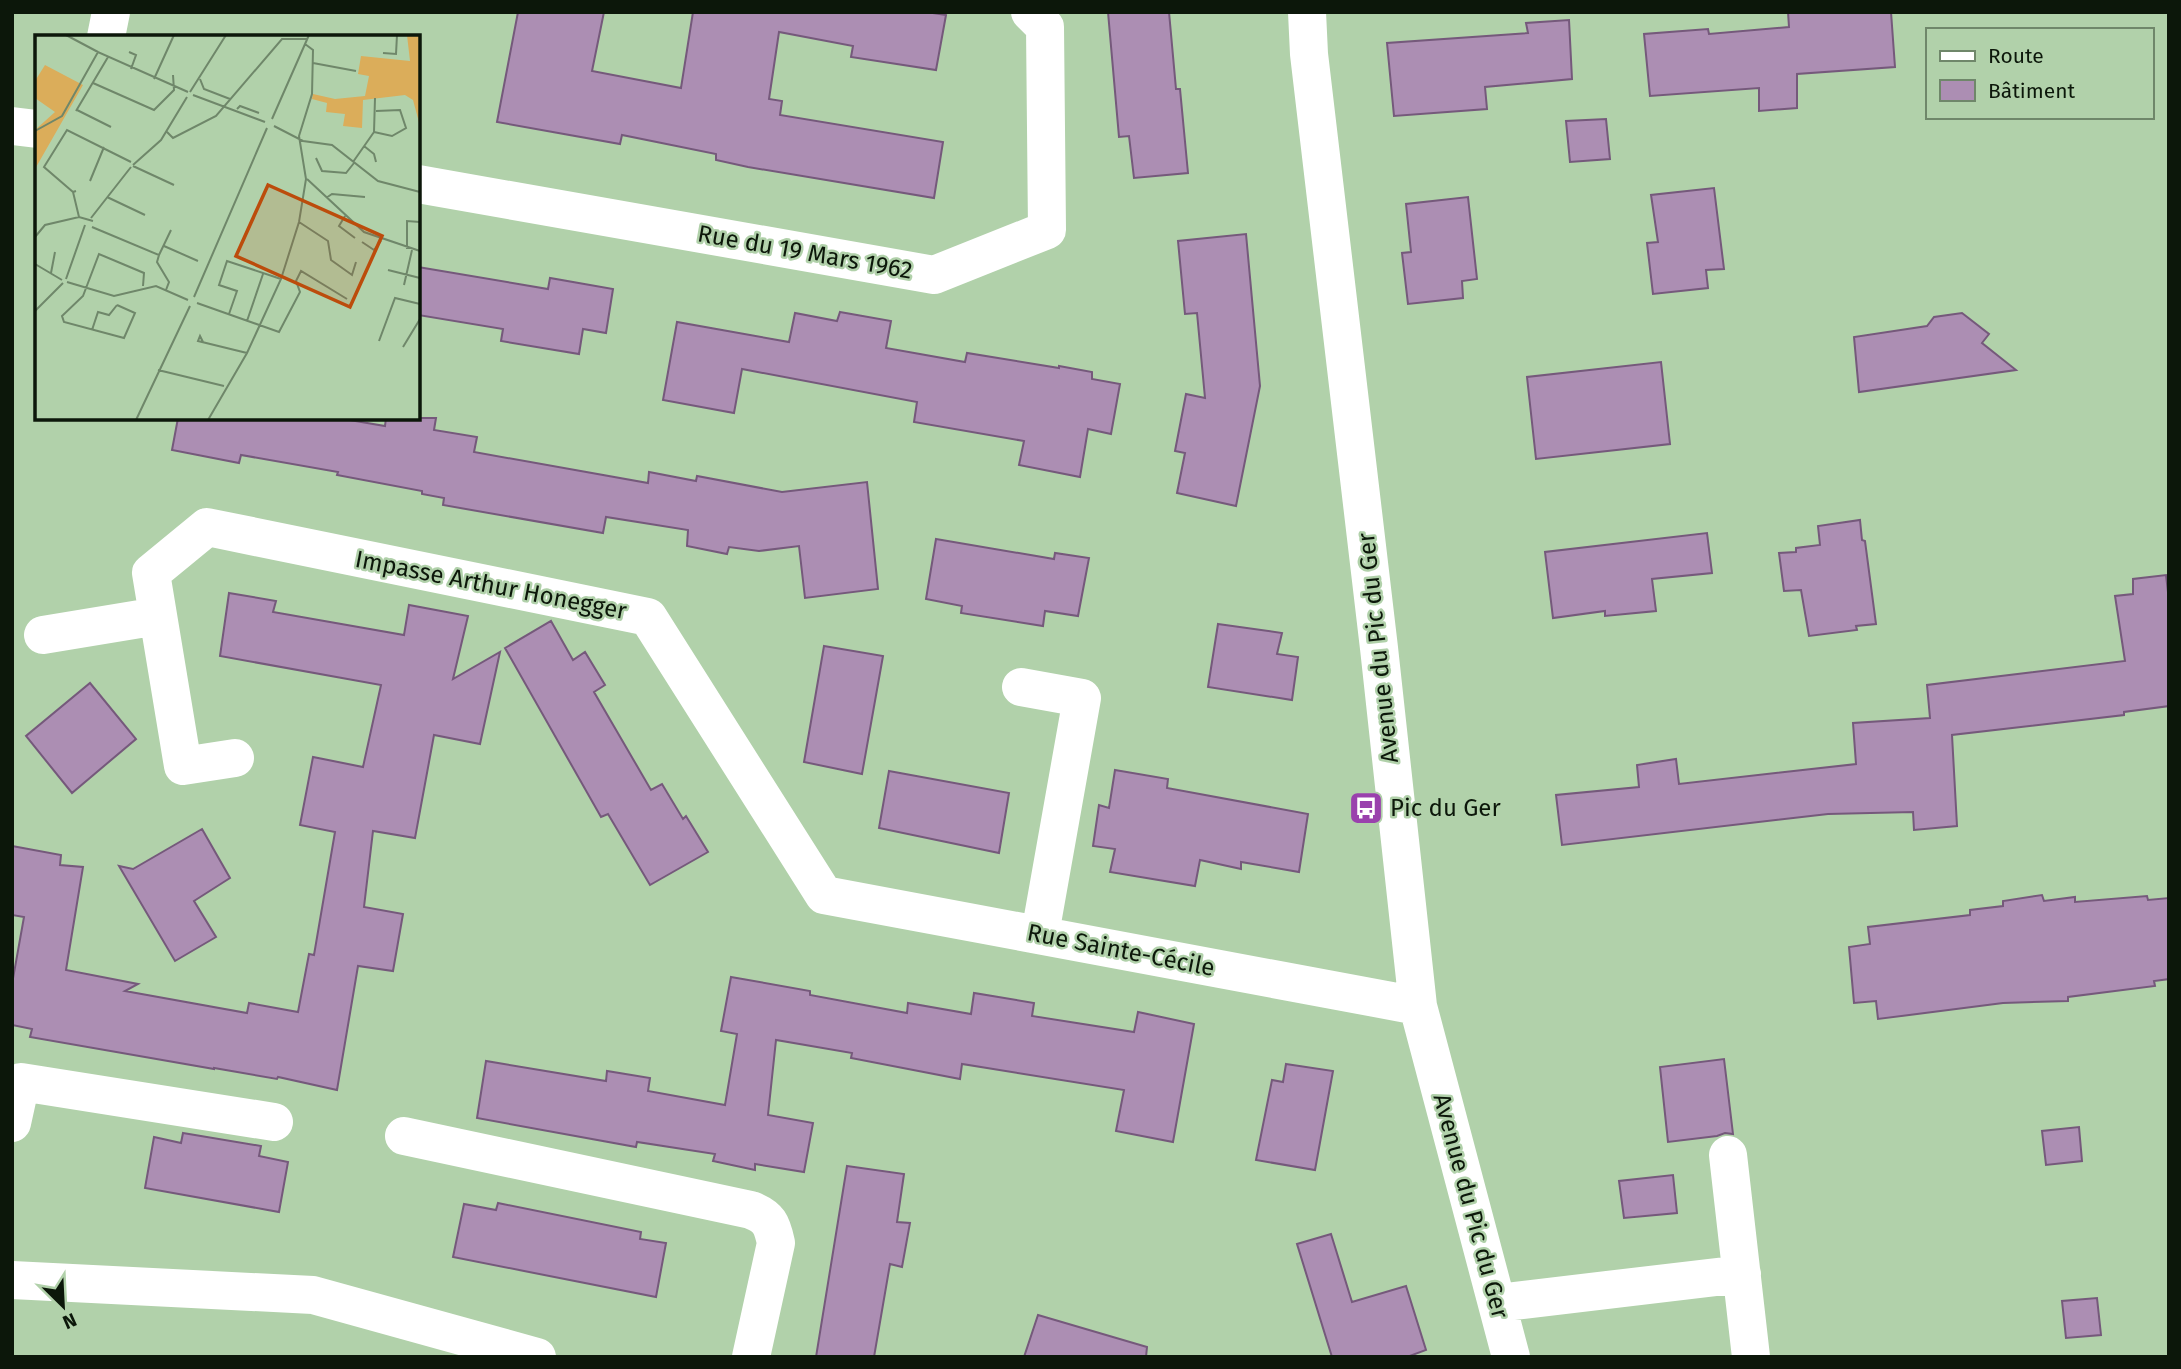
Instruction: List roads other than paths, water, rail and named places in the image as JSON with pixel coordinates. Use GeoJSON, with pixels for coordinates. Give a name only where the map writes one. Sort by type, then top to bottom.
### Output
{"type":"FeatureCollection","features":[{"type":"Feature","properties":{"kind":"street"},"geometry":{"type":"LineString","coordinates":[[106,35],[111,12]]}},
{"type":"Feature","properties":{"kind":"street","name":"Rue du 19 Mars 1962"},"geometry":{"type":"LineString","coordinates":[[420,184],[934,275],[1047,230],[1045,27],[1030,12]]}},
{"type":"Feature","properties":{"kind":"street","name":"Avenue du Pic du Ger"},"geometry":{"type":"LineString","coordinates":[[1307,12],[1309,54],[1418,1006],[1511,1357]]}},
{"type":"Feature","properties":{"kind":"street"},"geometry":{"type":"LineString","coordinates":[[12,127],[35,130]]}},
{"type":"Feature","properties":{"kind":"street","name":"Impasse Arthur Honegger"},"geometry":{"type":"LineString","coordinates":[[235,758],[183,766],[151,573],[207,527],[648,617],[824,895]]}},
{"type":"Feature","properties":{"kind":"street"},"geometry":{"type":"LineString","coordinates":[[43,635],[158,616]]}},
{"type":"Feature","properties":{"kind":"street"},"geometry":{"type":"LineString","coordinates":[[1021,687],[1083,698],[1040,934]]}},
{"type":"Feature","properties":{"kind":"street","name":"Rue Sainte-Cécile"},"geometry":{"type":"LineString","coordinates":[[824,895],[1418,1006]]}},
{"type":"Feature","properties":{"kind":"street"},"geometry":{"type":"LineString","coordinates":[[12,1123],[21,1082],[274,1122]]}},
{"type":"Feature","properties":{"kind":"street"},"geometry":{"type":"LineString","coordinates":[[404,1136],[762,1214],[773,1227],[776,1243],[751,1357]]}},
{"type":"Feature","properties":{"kind":"street"},"geometry":{"type":"LineString","coordinates":[[1728,1155],[1751,1357]]}},
{"type":"Feature","properties":{"kind":"street"},"geometry":{"type":"LineString","coordinates":[[1497,1303],[1742,1274]]}},
{"type":"Feature","properties":{"kind":"street"},"geometry":{"type":"LineString","coordinates":[[12,1280],[313,1295],[537,1357]]}},
{"type":"Feature","properties":{"kind":"place","name":"Pic du Ger"},"geometry":{"type":"Point","coordinates":[1366,808]}}]}
